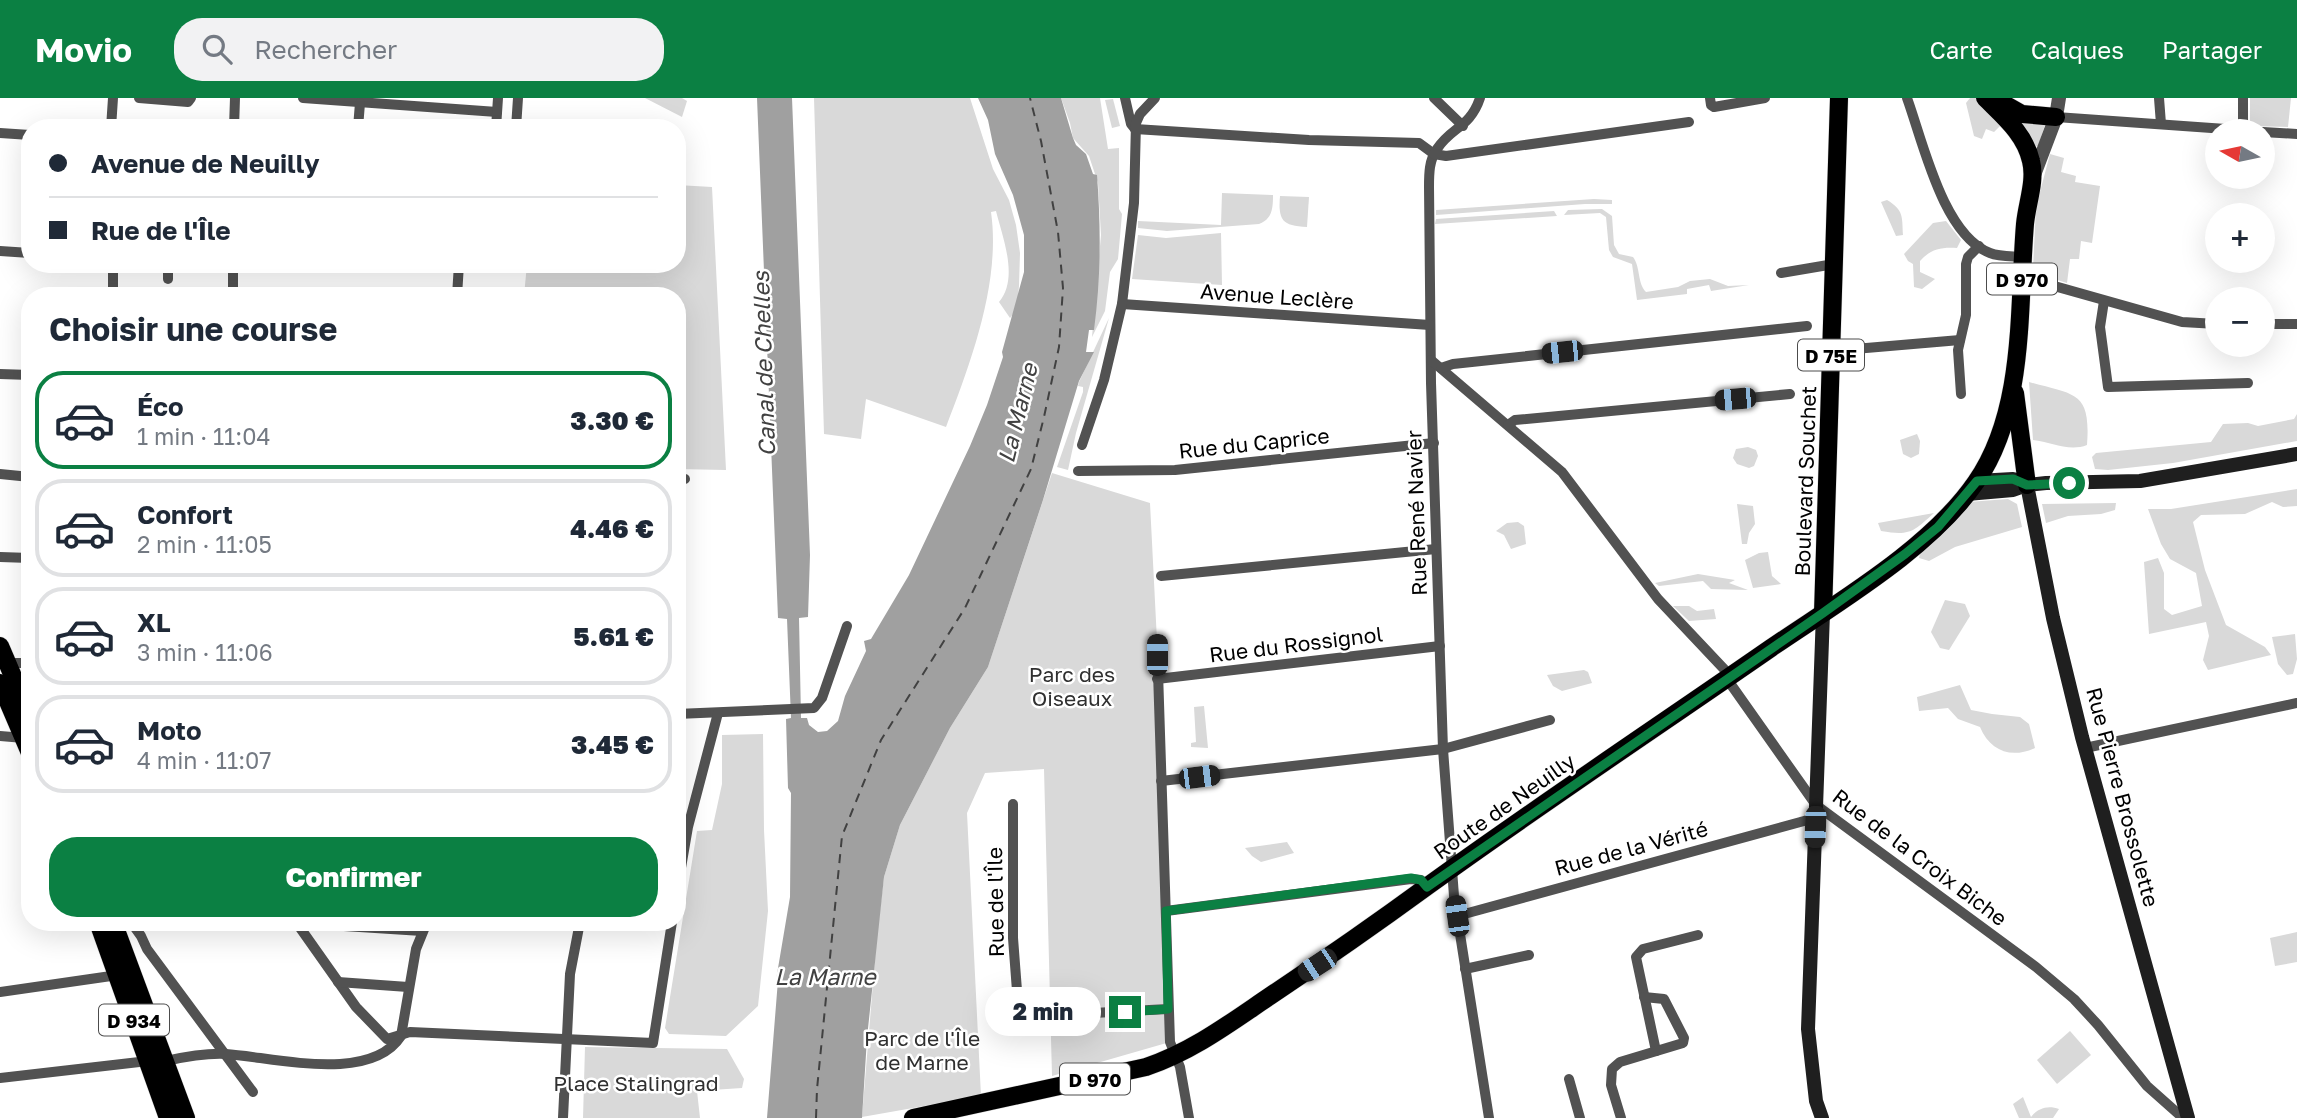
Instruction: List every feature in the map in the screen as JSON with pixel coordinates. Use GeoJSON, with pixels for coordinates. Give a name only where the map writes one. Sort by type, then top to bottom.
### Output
{"type":"FeatureCollection","features":[{"type":"Feature","properties":{"kind":"main road","name":"Boulevard Souchet"},"geometry":{"type":"LineString","coordinates":[[1823,613],[1839,98]]}},
{"type":"Feature","properties":{"kind":"main road","name":"D 970"},"geometry":{"type":"LineString","coordinates":[[1985,98],[2018,131],[2031,158],[2034,175],[2026,219],[2014,383]]}},
{"type":"Feature","properties":{"kind":"main road"},"geometry":{"type":"LineString","coordinates":[[1994,98],[2022,114],[2056,117]]}},
{"type":"Feature","properties":{"kind":"main road"},"geometry":{"type":"LineString","coordinates":[[2014,383],[2027,485]]}},
{"type":"Feature","properties":{"kind":"main road","name":"Route de Neuilly"},"geometry":{"type":"LineString","coordinates":[[913,1118],[1128,1071],[1177,1055],[1225,1026],[1823,613],[1938,527],[1972,487],[1996,444],[2014,383]]}},
{"type":"Feature","properties":{"kind":"main road"},"geometry":{"type":"LineString","coordinates":[[1972,487],[2013,479],[2027,485],[2140,481],[2297,454]]}},
{"type":"Feature","properties":{"kind":"main road","name":"Rue Pierre Brossolette"},"geometry":{"type":"LineString","coordinates":[[2027,485],[2053,618],[2085,748],[2185,1118]]}},
{"type":"Feature","properties":{"kind":"main road","name":"D 75E"},"geometry":{"type":"LineString","coordinates":[[1822,1118],[1816,1101],[1808,1029],[1823,613]]}},
{"type":"Feature","properties":{"kind":"main road"},"geometry":{"type":"LineString","coordinates":[[3,655],[21,696]]}},
{"type":"Feature","properties":{"kind":"main road"},"geometry":{"type":"LineString","coordinates":[[0,683],[21,732]]}},
{"type":"Feature","properties":{"kind":"main road","name":"D 934"},"geometry":{"type":"LineString","coordinates":[[102,931],[168,1118]]}},
{"type":"Feature","properties":{"kind":"main road","name":"D 934"},"geometry":{"type":"LineString","coordinates":[[117,931],[186,1118]]}},
{"type":"Feature","properties":{"kind":"street"},"geometry":{"type":"LineString","coordinates":[[112,119],[113,98]]}},
{"type":"Feature","properties":{"kind":"street"},"geometry":{"type":"LineString","coordinates":[[139,98],[188,102],[191,98]]}},
{"type":"Feature","properties":{"kind":"street"},"geometry":{"type":"LineString","coordinates":[[234,119],[235,98]]}},
{"type":"Feature","properties":{"kind":"street"},"geometry":{"type":"LineString","coordinates":[[303,98],[497,112]]}},
{"type":"Feature","properties":{"kind":"street"},"geometry":{"type":"LineString","coordinates":[[497,119],[498,98]]}},
{"type":"Feature","properties":{"kind":"street"},"geometry":{"type":"LineString","coordinates":[[517,119],[518,98]]}},
{"type":"Feature","properties":{"kind":"street"},"geometry":{"type":"LineString","coordinates":[[1082,445],[1104,380],[1122,304],[1133,203],[1135,129],[1142,112],[1155,98]]}},
{"type":"Feature","properties":{"kind":"street"},"geometry":{"type":"LineString","coordinates":[[1434,98],[1463,126]]}},
{"type":"Feature","properties":{"kind":"street"},"geometry":{"type":"LineString","coordinates":[[1434,154],[1441,144],[1470,118],[1480,98]]}},
{"type":"Feature","properties":{"kind":"street"},"geometry":{"type":"LineString","coordinates":[[1710,98],[1714,107],[1765,98]]}},
{"type":"Feature","properties":{"kind":"street"},"geometry":{"type":"LineString","coordinates":[[1908,98],[1952,220],[1979,246],[1993,254],[2023,257]]}},
{"type":"Feature","properties":{"kind":"street"},"geometry":{"type":"LineString","coordinates":[[2034,175],[2056,117],[2059,98]]}},
{"type":"Feature","properties":{"kind":"street"},"geometry":{"type":"LineString","coordinates":[[2159,98],[2161,124]]}},
{"type":"Feature","properties":{"kind":"street"},"geometry":{"type":"LineString","coordinates":[[2243,98],[2243,119]]}},
{"type":"Feature","properties":{"kind":"street"},"geometry":{"type":"LineString","coordinates":[[1126,102],[1132,112],[1142,112]]}},
{"type":"Feature","properties":{"kind":"street"},"geometry":{"type":"LineString","coordinates":[[1126,102],[1130,124],[1135,129],[1299,140],[1419,143],[1434,154],[1446,156],[1689,122]]}},
{"type":"Feature","properties":{"kind":"street"},"geometry":{"type":"LineString","coordinates":[[359,119],[360,103]]}},
{"type":"Feature","properties":{"kind":"street"},"geometry":{"type":"LineString","coordinates":[[2056,117],[2205,128]]}},
{"type":"Feature","properties":{"kind":"street"},"geometry":{"type":"LineString","coordinates":[[0,133],[21,134]]}},
{"type":"Feature","properties":{"kind":"street"},"geometry":{"type":"LineString","coordinates":[[2275,133],[2297,134]]}},
{"type":"Feature","properties":{"kind":"street","name":"Rue René Navier"},"geometry":{"type":"LineString","coordinates":[[1434,154],[1429,179],[1430,324],[1443,748],[1457,916],[1489,1118]]}},
{"type":"Feature","properties":{"kind":"street"},"geometry":{"type":"LineString","coordinates":[[1961,394],[1958,350],[1966,315],[1966,264],[1968,257],[1979,246]]}},
{"type":"Feature","properties":{"kind":"street"},"geometry":{"type":"LineString","coordinates":[[0,251],[21,252]]}},
{"type":"Feature","properties":{"kind":"street"},"geometry":{"type":"LineString","coordinates":[[1781,272],[1834,264]]}},
{"type":"Feature","properties":{"kind":"street"},"geometry":{"type":"LineString","coordinates":[[168,273],[168,279]]}},
{"type":"Feature","properties":{"kind":"street"},"geometry":{"type":"LineString","coordinates":[[2022,277],[2182,322],[2205,323]]}},
{"type":"Feature","properties":{"kind":"street"},"geometry":{"type":"LineString","coordinates":[[2104,301],[2100,327],[2108,387],[2248,383]]}},
{"type":"Feature","properties":{"kind":"street","name":"Avenue Leclère"},"geometry":{"type":"LineString","coordinates":[[1122,304],[1430,324]]}},
{"type":"Feature","properties":{"kind":"street"},"geometry":{"type":"LineString","coordinates":[[2275,324],[2297,324]]}},
{"type":"Feature","properties":{"kind":"street"},"geometry":{"type":"LineString","coordinates":[[1441,368],[1453,364],[1807,326]]}},
{"type":"Feature","properties":{"kind":"street"},"geometry":{"type":"LineString","coordinates":[[1831,351],[1960,340]]}},
{"type":"Feature","properties":{"kind":"street","name":"Rue de la Croix Biche"},"geometry":{"type":"LineString","coordinates":[[1431,360],[1562,472],[1658,599],[1724,669],[1727,678],[1815,811],[2036,967],[2074,999],[2098,1024],[2147,1086],[2185,1118]]}},
{"type":"Feature","properties":{"kind":"street"},"geometry":{"type":"LineString","coordinates":[[0,374],[21,374]]}},
{"type":"Feature","properties":{"kind":"street"},"geometry":{"type":"LineString","coordinates":[[1508,425],[1515,420],[1790,394]]}},
{"type":"Feature","properties":{"kind":"street","name":"Rue du Caprice"},"geometry":{"type":"LineString","coordinates":[[1078,471],[1175,470],[1434,443]]}},
{"type":"Feature","properties":{"kind":"street"},"geometry":{"type":"LineString","coordinates":[[0,474],[21,476]]}},
{"type":"Feature","properties":{"kind":"street"},"geometry":{"type":"LineString","coordinates":[[1161,576],[1436,549]]}},
{"type":"Feature","properties":{"kind":"street"},"geometry":{"type":"LineString","coordinates":[[0,557],[21,558]]}},
{"type":"Feature","properties":{"kind":"street"},"geometry":{"type":"LineString","coordinates":[[686,714],[814,708],[820,703],[847,626]]}},
{"type":"Feature","properties":{"kind":"street"},"geometry":{"type":"LineString","coordinates":[[1157,641],[1170,1042],[1177,1055],[1189,1118]]}},
{"type":"Feature","properties":{"kind":"street","name":"Rue du Rossignol"},"geometry":{"type":"LineString","coordinates":[[1157,680],[1440,646]]}},
{"type":"Feature","properties":{"kind":"street"},"geometry":{"type":"LineString","coordinates":[[3,655],[21,660]]}},
{"type":"Feature","properties":{"kind":"street"},"geometry":{"type":"LineString","coordinates":[[2085,748],[2297,703]]}},
{"type":"Feature","properties":{"kind":"street"},"geometry":{"type":"LineString","coordinates":[[686,839],[718,713]]}},
{"type":"Feature","properties":{"kind":"street"},"geometry":{"type":"LineString","coordinates":[[1161,781],[1443,748],[1550,720]]}},
{"type":"Feature","properties":{"kind":"street"},"geometry":{"type":"LineString","coordinates":[[0,736],[21,744]]}},
{"type":"Feature","properties":{"kind":"street","name":"Rue de l'Île"},"geometry":{"type":"LineString","coordinates":[[1013,804],[1013,939],[1019,1017],[1168,1009]]}},
{"type":"Feature","properties":{"kind":"street","name":"Rue de la Vérité"},"geometry":{"type":"LineString","coordinates":[[1457,916],[1815,811]]}},
{"type":"Feature","properties":{"kind":"street"},"geometry":{"type":"LineString","coordinates":[[1166,911],[1411,878],[1421,880],[1427,887]]}},
{"type":"Feature","properties":{"kind":"street"},"geometry":{"type":"LineString","coordinates":[[137,931],[147,949],[253,1093]]}},
{"type":"Feature","properties":{"kind":"street"},"geometry":{"type":"LineString","coordinates":[[303,931],[356,1007],[384,1038],[393,1039],[411,1032],[653,1043],[671,931]]}},
{"type":"Feature","properties":{"kind":"street"},"geometry":{"type":"LineString","coordinates":[[166,1061],[223,1054],[312,1064],[345,1063],[383,1054],[395,1045],[401,1036],[416,949],[423,931]]}},
{"type":"Feature","properties":{"kind":"street"},"geometry":{"type":"LineString","coordinates":[[563,1118],[570,974],[578,931]]}},
{"type":"Feature","properties":{"kind":"street"},"geometry":{"type":"LineString","coordinates":[[1656,1051],[1636,957],[1643,949],[1698,935]]}},
{"type":"Feature","properties":{"kind":"street"},"geometry":{"type":"LineString","coordinates":[[105,939],[119,956],[128,958],[147,949]]}},
{"type":"Feature","properties":{"kind":"street"},"geometry":{"type":"LineString","coordinates":[[1465,969],[1529,955]]}},
{"type":"Feature","properties":{"kind":"street"},"geometry":{"type":"LineString","coordinates":[[0,992],[118,975]]}},
{"type":"Feature","properties":{"kind":"street"},"geometry":{"type":"LineString","coordinates":[[338,982],[408,987]]}},
{"type":"Feature","properties":{"kind":"street"},"geometry":{"type":"LineString","coordinates":[[1621,1118],[1611,1085],[1612,1069],[1620,1062],[1683,1042],[1684,1038],[1664,999],[1644,998]]}},
{"type":"Feature","properties":{"kind":"street"},"geometry":{"type":"LineString","coordinates":[[0,1078],[148,1061]]}},
{"type":"Feature","properties":{"kind":"street"},"geometry":{"type":"LineString","coordinates":[[1569,1079],[1580,1118]]}},
{"type":"Feature","properties":{"kind":"green space"},"geometry":{"type":"Polygon","coordinates":[[[645,98],[682,98],[687,101],[682,117],[645,98]]]}},
{"type":"Feature","properties":{"kind":"green space"},"geometry":{"type":"Polygon","coordinates":[[[814,98],[970,98],[993,169],[1009,200],[1016,225],[1020,253],[1019,286],[1017,309],[1010,318],[999,302],[1008,282],[1008,258],[996,211],[991,212],[993,239],[988,294],[974,349],[946,427],[866,399],[861,439],[824,434],[814,98]]]}},
{"type":"Feature","properties":{"kind":"green space"},"geometry":{"type":"Polygon","coordinates":[[[1061,98],[1100,98],[1108,149],[1119,148],[1119,209],[1122,214],[1118,259],[1110,272],[1105,311],[1092,337],[1101,235],[1098,183],[1089,156],[1073,138],[1061,98]]]}},
{"type":"Feature","properties":{"kind":"green space"},"geometry":{"type":"Polygon","coordinates":[[[1970,98],[1976,98],[2003,123],[1994,132],[1986,129],[1982,139],[1974,136],[1966,103],[1970,98]]]}},
{"type":"Feature","properties":{"kind":"green space"},"geometry":{"type":"Polygon","coordinates":[[[2250,98],[2291,98],[2288,127],[2275,127],[2275,119],[2250,119],[2250,98]]]}},
{"type":"Feature","properties":{"kind":"green space"},"geometry":{"type":"Polygon","coordinates":[[[1113,99],[1120,126],[1112,128],[1105,100],[1113,99]]]}},
{"type":"Feature","properties":{"kind":"green space"},"geometry":{"type":"Polygon","coordinates":[[[2014,120],[2042,121],[2045,125],[2038,146],[2034,146],[2014,120]]]}},
{"type":"Feature","properties":{"kind":"green space"},"geometry":{"type":"Polygon","coordinates":[[[2050,154],[2064,158],[2061,172],[2076,176],[2075,182],[2100,186],[2092,243],[2081,241],[2079,259],[2070,259],[2067,283],[2035,273],[2033,268],[2036,207],[2050,154]]]}},
{"type":"Feature","properties":{"kind":"green space"},"geometry":{"type":"Polygon","coordinates":[[[686,186],[712,187],[726,470],[686,469],[686,287],[525,287],[526,273],[686,273],[686,186]]]}},
{"type":"Feature","properties":{"kind":"green space"},"geometry":{"type":"Polygon","coordinates":[[[1222,193],[1273,195],[1271,213],[1259,224],[1167,231],[1138,228],[1138,221],[1221,225],[1222,193]]]}},
{"type":"Feature","properties":{"kind":"green space"},"geometry":{"type":"Polygon","coordinates":[[[1280,196],[1309,197],[1307,227],[1292,225],[1283,220],[1280,196]]]}},
{"type":"Feature","properties":{"kind":"green space"},"geometry":{"type":"Polygon","coordinates":[[[1612,200],[1612,204],[1436,215],[1436,210],[1612,200]]]}},
{"type":"Feature","properties":{"kind":"green space"},"geometry":{"type":"Polygon","coordinates":[[[1887,200],[1897,207],[1901,214],[1903,235],[1896,236],[1881,202],[1887,200]]]}},
{"type":"Feature","properties":{"kind":"green space"},"geometry":{"type":"Polygon","coordinates":[[[1602,209],[1612,216],[1614,245],[1619,254],[1633,257],[1646,292],[1710,279],[1728,286],[1749,285],[1711,291],[1709,285],[1687,289],[1687,294],[1637,300],[1632,264],[1613,257],[1609,250],[1606,217],[1600,213],[1564,215],[1568,210],[1602,209]]]}},
{"type":"Feature","properties":{"kind":"green space"},"geometry":{"type":"Polygon","coordinates":[[[1554,211],[1557,216],[1435,224],[1436,219],[1554,211]]]}},
{"type":"Feature","properties":{"kind":"green space"},"geometry":{"type":"Polygon","coordinates":[[[1946,221],[1961,240],[1957,248],[1937,250],[1920,261],[1920,272],[1935,279],[1922,289],[1914,287],[1913,264],[1904,254],[1933,223],[1946,221]]]}},
{"type":"Feature","properties":{"kind":"green space"},"geometry":{"type":"Polygon","coordinates":[[[1221,233],[1222,285],[1132,279],[1138,235],[1166,238],[1221,233]]]}},
{"type":"Feature","properties":{"kind":"green space"},"geometry":{"type":"Polygon","coordinates":[[[1109,318],[1068,470],[1057,467],[1083,392],[1083,387],[1078,386],[1079,382],[1109,318]]]}},
{"type":"Feature","properties":{"kind":"green space"},"geometry":{"type":"Polygon","coordinates":[[[2029,382],[2069,393],[2077,398],[2086,414],[2087,445],[2067,447],[2033,440],[2029,382]]]}},
{"type":"Feature","properties":{"kind":"green space"},"geometry":{"type":"Polygon","coordinates":[[[2297,414],[2297,441],[2173,463],[2108,470],[2095,469],[2092,457],[2096,453],[2211,442],[2223,424],[2248,423],[2258,426],[2294,419],[2297,414]]]}},
{"type":"Feature","properties":{"kind":"green space"},"geometry":{"type":"Polygon","coordinates":[[[1917,434],[1920,441],[1919,454],[1911,458],[1903,454],[1900,440],[1917,434]]]}},
{"type":"Feature","properties":{"kind":"green space"},"geometry":{"type":"Polygon","coordinates":[[[1748,447],[1756,450],[1758,456],[1754,466],[1749,468],[1737,464],[1733,458],[1736,449],[1748,447]]]}},
{"type":"Feature","properties":{"kind":"green space","name":"Parc des Oiseaux"},"geometry":{"type":"Polygon","coordinates":[[[1052,473],[1150,503],[1170,1042],[1052,1076],[1044,769],[985,773],[967,813],[981,1096],[862,1117],[884,877],[900,825],[950,728],[988,667],[1052,473]]]}},
{"type":"Feature","properties":{"kind":"green space"},"geometry":{"type":"Polygon","coordinates":[[[2297,489],[2297,506],[2283,507],[2272,502],[2245,514],[2201,515],[2193,522],[2205,570],[2226,625],[2265,647],[2271,655],[2208,670],[2203,660],[2209,636],[2206,622],[2149,634],[2144,562],[2158,558],[2164,573],[2164,609],[2172,615],[2202,606],[2196,573],[2170,559],[2161,544],[2148,509],[2171,509],[2297,489]]]}},
{"type":"Feature","properties":{"kind":"green space"},"geometry":{"type":"Polygon","coordinates":[[[2008,499],[2017,504],[2022,527],[1955,547],[1929,561],[1919,558],[1921,549],[1968,502],[2008,499]]]}},
{"type":"Feature","properties":{"kind":"green space"},"geometry":{"type":"Polygon","coordinates":[[[2116,503],[2115,510],[2101,514],[2068,516],[2046,523],[2042,504],[2116,503]]]}},
{"type":"Feature","properties":{"kind":"green space"},"geometry":{"type":"Polygon","coordinates":[[[1737,504],[1753,506],[1755,524],[1749,533],[1747,544],[1742,544],[1737,504]]]}},
{"type":"Feature","properties":{"kind":"green space"},"geometry":{"type":"Polygon","coordinates":[[[1934,513],[1916,528],[1905,533],[1881,531],[1878,523],[1934,513]]]}},
{"type":"Feature","properties":{"kind":"green space"},"geometry":{"type":"Polygon","coordinates":[[[1518,522],[1524,526],[1526,544],[1511,549],[1504,535],[1496,531],[1507,523],[1518,522]]]}},
{"type":"Feature","properties":{"kind":"green space"},"geometry":{"type":"Polygon","coordinates":[[[1768,552],[1772,576],[1781,584],[1753,588],[1745,560],[1768,552]]]}},
{"type":"Feature","properties":{"kind":"green space"},"geometry":{"type":"Polygon","coordinates":[[[1698,574],[1735,580],[1729,583],[1748,590],[1711,589],[1703,581],[1659,586],[1655,583],[1698,574]]]}},
{"type":"Feature","properties":{"kind":"green space"},"geometry":{"type":"Polygon","coordinates":[[[1945,600],[1965,604],[1970,616],[1949,650],[1940,648],[1931,632],[1945,600]]]}},
{"type":"Feature","properties":{"kind":"green space"},"geometry":{"type":"Polygon","coordinates":[[[1673,606],[1689,606],[1697,611],[1714,609],[1716,619],[1689,621],[1673,606]]]}},
{"type":"Feature","properties":{"kind":"green space"},"geometry":{"type":"Polygon","coordinates":[[[2295,634],[2297,659],[2293,674],[2287,675],[2278,664],[2272,637],[2295,634]]]}},
{"type":"Feature","properties":{"kind":"green space"},"geometry":{"type":"Polygon","coordinates":[[[1584,670],[1588,672],[1592,683],[1562,691],[1553,686],[1547,675],[1584,670]]]}},
{"type":"Feature","properties":{"kind":"green space"},"geometry":{"type":"Polygon","coordinates":[[[1960,685],[1971,710],[2020,717],[2029,724],[2035,748],[2018,753],[2002,751],[1989,742],[1980,727],[1958,719],[1948,708],[1919,711],[1917,697],[1960,685]]]}},
{"type":"Feature","properties":{"kind":"green space"},"geometry":{"type":"Polygon","coordinates":[[[1204,706],[1208,748],[1191,747],[1191,743],[1196,742],[1194,707],[1204,706]]]}},
{"type":"Feature","properties":{"kind":"green space"},"geometry":{"type":"Polygon","coordinates":[[[763,734],[768,911],[758,1006],[726,1036],[669,1034],[665,1028],[681,931],[686,931],[686,899],[697,831],[712,830],[722,784],[722,735],[763,734]]]}},
{"type":"Feature","properties":{"kind":"green space"},"geometry":{"type":"Polygon","coordinates":[[[1287,842],[1294,853],[1261,862],[1245,848],[1287,842]]]}},
{"type":"Feature","properties":{"kind":"green space"},"geometry":{"type":"Polygon","coordinates":[[[2297,932],[2297,962],[2275,966],[2270,938],[2297,932]]]}},
{"type":"Feature","properties":{"kind":"green space"},"geometry":{"type":"Polygon","coordinates":[[[2070,1031],[2091,1055],[2057,1084],[2037,1060],[2070,1031]]]}},
{"type":"Feature","properties":{"kind":"green space","name":"Place Stalingrad"},"geometry":{"type":"Polygon","coordinates":[[[585,1047],[727,1049],[744,1079],[742,1088],[697,1091],[700,1118],[583,1118],[585,1047]]]}},
{"type":"Feature","properties":{"kind":"green space"},"geometry":{"type":"Polygon","coordinates":[[[2023,1097],[2031,1117],[2044,1108],[2059,1109],[2053,1118],[2019,1118],[2013,1104],[2023,1097]]]}},
{"type":"Feature","properties":{"kind":"water","name":"La Marne"},"geometry":{"type":"Polygon","coordinates":[[[757,98],[792,98],[810,555],[808,617],[799,618],[801,718],[807,718],[809,725],[818,732],[827,731],[838,721],[845,696],[866,651],[864,641],[871,639],[909,575],[970,446],[1003,357],[1002,352],[1024,272],[1024,235],[1013,195],[995,154],[988,120],[978,98],[1061,98],[1076,145],[1086,154],[1093,174],[1097,175],[1100,233],[1098,291],[1094,330],[1089,330],[1086,352],[1094,352],[1079,381],[988,667],[950,728],[900,825],[884,877],[867,1038],[862,1118],[767,1118],[776,980],[790,897],[791,793],[788,788],[786,719],[791,718],[787,619],[778,618],[757,98]]]}},
{"type":"Feature","properties":{"kind":"ferry route"},"geometry":{"type":"LineString","coordinates":[[816,1118],[842,836],[881,740],[965,608],[1031,469],[1059,347],[1063,288],[1058,232],[1030,98]]}},
{"type":"Feature","properties":{"kind":"route"},"geometry":{"type":"LineString","coordinates":[[1125,1012],[1168,1009],[1166,911],[1411,878],[1421,880],[1427,887],[1905,554],[1938,527],[1977,481],[2013,479],[2027,485],[2069,483]]}},
{"type":"Feature","properties":{"kind":"water label","name":"Canal de Chelles"},"geometry":{"type":"Point","coordinates":[763,364]}},
{"type":"Feature","properties":{"kind":"park label","name":"Parc de l'Île de Marne"},"geometry":{"type":"Point","coordinates":[922,1050]}}]}
